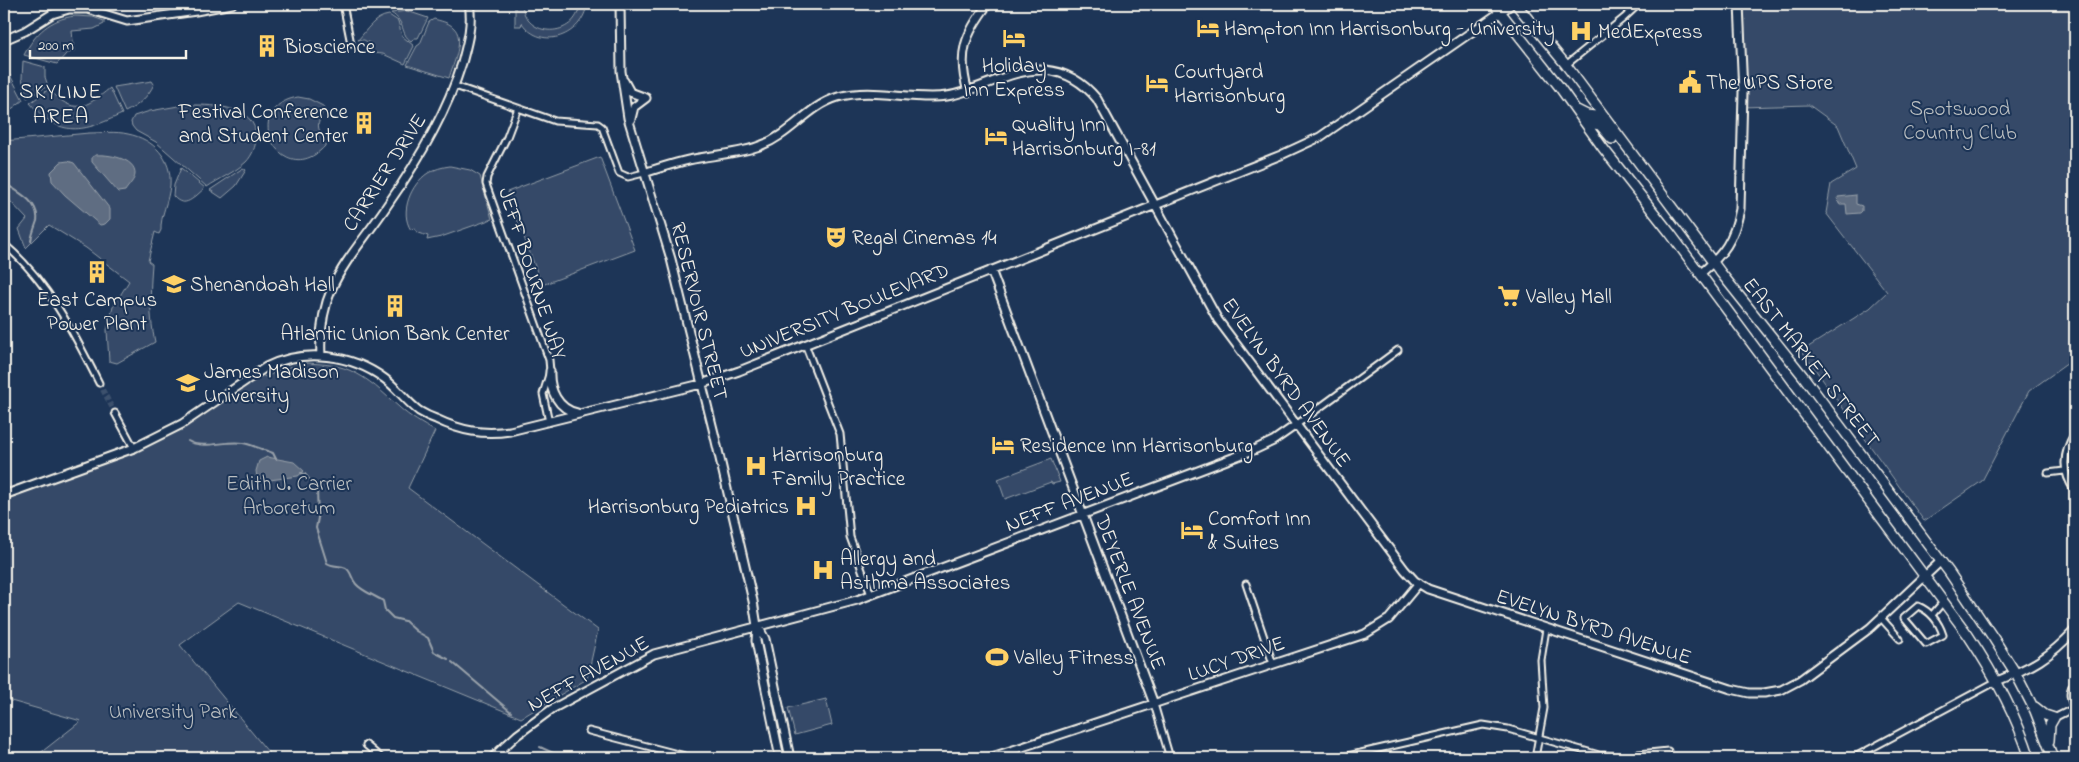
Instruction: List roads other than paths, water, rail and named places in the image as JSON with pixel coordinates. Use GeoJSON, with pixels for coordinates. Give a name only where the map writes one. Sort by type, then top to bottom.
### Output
{"type":"FeatureCollection","features":[{"type":"Feature","properties":{"kind":"highway","name":"EAST MARKET STREET"},"geometry":{"type":"LineString","coordinates":[[1516,4],[1566,65],[1659,191],[1803,376],[1941,560],[2016,674],[2029,699],[2051,755]]}},
{"type":"Feature","properties":{"kind":"highway","name":"EAST MARKET STREET"},"geometry":{"type":"LineString","coordinates":[[1497,8],[1554,78],[1968,635],[1997,681],[2020,729],[2030,758]]}},
{"type":"Feature","properties":{"kind":"highway"},"geometry":{"type":"LineString","coordinates":[[1576,110],[1587,115],[1603,117]]}},
{"type":"Feature","properties":{"kind":"highway"},"geometry":{"type":"LineString","coordinates":[[1585,122],[1598,124],[1603,128],[1631,163],[1659,191]]}},
{"type":"Feature","properties":{"kind":"highway"},"geometry":{"type":"LineString","coordinates":[[2029,699],[2041,712],[2054,718],[2049,728],[2051,755]]}},
{"type":"Feature","properties":{"kind":"street"},"geometry":{"type":"LineString","coordinates":[[4,40],[25,31],[52,14],[69,9],[88,9],[127,21],[232,4]]}},
{"type":"Feature","properties":{"kind":"street"},"geometry":{"type":"LineString","coordinates":[[342,4],[351,44]]}},
{"type":"Feature","properties":{"kind":"street","name":"CARRIER DRIVE"},"geometry":{"type":"LineString","coordinates":[[321,356],[323,312],[334,281],[345,262],[403,182],[444,111],[455,86],[468,43],[469,4]]}},
{"type":"Feature","properties":{"kind":"street","name":"RESERVOIR STREET"},"geometry":{"type":"LineString","coordinates":[[620,4],[622,74],[625,100],[644,173],[671,259],[743,554],[758,626],[764,639],[790,758]]}},
{"type":"Feature","properties":{"kind":"street"},"geometry":{"type":"LineString","coordinates":[[968,92],[963,73],[964,46],[972,26],[988,4]]}},
{"type":"Feature","properties":{"kind":"street","name":"UNIVERSITY BOULEVARD"},"geometry":{"type":"LineString","coordinates":[[4,495],[134,448],[182,424],[251,376],[276,362],[300,356],[343,359],[367,367],[386,380],[420,412],[455,428],[480,433],[495,433],[549,422],[701,384],[1282,155],[1320,137],[1436,58],[1497,8],[1512,4]]}},
{"type":"Feature","properties":{"kind":"street"},"geometry":{"type":"LineString","coordinates":[[1566,65],[1639,4]]}},
{"type":"Feature","properties":{"kind":"street"},"geometry":{"type":"LineString","coordinates":[[1700,274],[1714,263],[1731,239],[1740,209],[1743,92],[1739,4]]}},
{"type":"Feature","properties":{"kind":"street","name":"EVELYN BYRD AVENUE"},"geometry":{"type":"LineString","coordinates":[[644,173],[688,160],[762,146],[779,136],[814,108],[842,96],[868,93],[936,97],[968,92],[1032,70],[1055,72],[1074,79],[1090,90],[1101,105],[1216,316],[1405,570],[1418,583],[1436,592],[1546,629],[1731,689],[1758,694],[1781,690],[1800,680],[1881,618],[1941,560]]}},
{"type":"Feature","properties":{"kind":"street"},"geometry":{"type":"LineString","coordinates":[[622,74],[630,92],[646,98],[632,112],[632,130]]}},
{"type":"Feature","properties":{"kind":"street"},"geometry":{"type":"LineString","coordinates":[[455,86],[555,121],[598,124],[602,127],[619,174],[628,177],[644,173]]}},
{"type":"Feature","properties":{"kind":"street","name":"JEFF BOURNE WAY"},"geometry":{"type":"LineString","coordinates":[[518,108],[507,137],[487,177],[486,184],[548,355],[550,371],[543,394],[549,422]]}},
{"type":"Feature","properties":{"kind":"street"},"geometry":{"type":"LineString","coordinates":[[4,244],[18,256],[62,314],[100,383]]}},
{"type":"Feature","properties":{"kind":"street","name":"DEYERLE AVENUE"},"geometry":{"type":"LineString","coordinates":[[991,270],[1154,704],[1170,758]]}},
{"type":"Feature","properties":{"kind":"street"},"geometry":{"type":"LineString","coordinates":[[805,344],[840,434],[850,537],[871,595]]}},
{"type":"Feature","properties":{"kind":"street","name":"NEFF AVENUE"},"geometry":{"type":"LineString","coordinates":[[492,758],[517,735],[552,710],[643,659],[668,649],[836,606],[871,595],[1256,449],[1279,438],[1398,350]]}},
{"type":"Feature","properties":{"kind":"street"},"geometry":{"type":"LineString","coordinates":[[550,371],[551,386],[559,403],[570,411],[580,413]]}},
{"type":"Feature","properties":{"kind":"street"},"geometry":{"type":"LineString","coordinates":[[115,413],[134,448]]}},
{"type":"Feature","properties":{"kind":"street"},"geometry":{"type":"LineString","coordinates":[[2075,433],[2067,448],[2064,470],[2067,479],[2075,491]]}},
{"type":"Feature","properties":{"kind":"street"},"geometry":{"type":"LineString","coordinates":[[2048,473],[2064,470]]}},
{"type":"Feature","properties":{"kind":"street","name":"LUCY DRIVE"},"geometry":{"type":"LineString","coordinates":[[989,758],[1374,630],[1389,620],[1418,583]]}},
{"type":"Feature","properties":{"kind":"street"},"geometry":{"type":"LineString","coordinates":[[1246,584],[1273,664]]}},
{"type":"Feature","properties":{"kind":"street"},"geometry":{"type":"LineString","coordinates":[[1932,615],[1943,602]]}},
{"type":"Feature","properties":{"kind":"street"},"geometry":{"type":"LineString","coordinates":[[1918,606],[1932,615],[1941,627],[1943,635],[1926,644],[1904,618],[1918,606]]}},
{"type":"Feature","properties":{"kind":"street"},"geometry":{"type":"LineString","coordinates":[[1881,618],[1900,640]]}},
{"type":"Feature","properties":{"kind":"street","name":"RESERVOIR STREET"},"geometry":{"type":"LineString","coordinates":[[758,626],[756,642],[780,758]]}},
{"type":"Feature","properties":{"kind":"street"},"geometry":{"type":"LineString","coordinates":[[1535,758],[1540,739],[1545,700],[1542,654],[1546,629]]}},
{"type":"Feature","properties":{"kind":"street"},"geometry":{"type":"LineString","coordinates":[[1853,758],[1997,681],[2016,674],[2050,656],[2075,630]]}},
{"type":"Feature","properties":{"kind":"street"},"geometry":{"type":"LineString","coordinates":[[2054,718],[2075,709],[2071,702],[2070,691],[2075,682]]}},
{"type":"Feature","properties":{"kind":"street"},"geometry":{"type":"LineString","coordinates":[[1339,758],[1478,726],[1501,727],[1604,756],[1668,750]]}},
{"type":"Feature","properties":{"kind":"street"},"geometry":{"type":"LineString","coordinates":[[589,730],[693,758]]}},
{"type":"Feature","properties":{"kind":"street"},"geometry":{"type":"LineString","coordinates":[[366,745],[381,758]]}},
{"type":"Feature","properties":{"kind":"waterway"},"geometry":{"type":"LineString","coordinates":[[4,183],[26,198],[35,208],[37,221],[31,241]]}},
{"type":"Feature","properties":{"kind":"waterway"},"geometry":{"type":"LineString","coordinates":[[188,441],[201,445],[243,443],[273,453],[276,459]]}},
{"type":"Feature","properties":{"kind":"waterway"},"geometry":{"type":"LineString","coordinates":[[301,473],[305,474],[317,489],[318,518],[316,528],[327,563],[346,568],[359,587],[383,601],[385,610],[393,618],[405,621],[416,631],[428,638],[434,652],[448,659]]}},
{"type":"Feature","properties":{"kind":"waterway"},"geometry":{"type":"LineString","coordinates":[[452,662],[511,712]]}},
{"type":"Feature","properties":{"kind":"waterway"},"geometry":{"type":"LineString","coordinates":[[540,747],[564,758]]}},
{"type":"Feature","properties":{"kind":"tunnel"},"geometry":{"type":"LineString","coordinates":[[99,383],[115,413]]}},
{"type":"Feature","properties":{"kind":"place","name":"Hampton Inn Harrisonburg - University"},"geometry":{"type":"Point","coordinates":[1208,28]}},
{"type":"Feature","properties":{"kind":"place","name":"MedExpress"},"geometry":{"type":"Point","coordinates":[1581,31]}},
{"type":"Feature","properties":{"kind":"place","name":"Holiday Inn Express"},"geometry":{"type":"Point","coordinates":[1014,38]}},
{"type":"Feature","properties":{"kind":"place","name":"Bioscience"},"geometry":{"type":"Point","coordinates":[267,46]}},
{"type":"Feature","properties":{"kind":"place","name":"The UPS Store"},"geometry":{"type":"Point","coordinates":[1690,82]}},
{"type":"Feature","properties":{"kind":"place","name":"Courtyard Harrisonburg"},"geometry":{"type":"Point","coordinates":[1157,83]}},
{"type":"Feature","properties":{"kind":"place","name":"Festival Conference and Student Center"},"geometry":{"type":"Point","coordinates":[364,123]}},
{"type":"Feature","properties":{"kind":"place","name":"Quality Inn Harrisonburg I-81"},"geometry":{"type":"Point","coordinates":[996,136]}},
{"type":"Feature","properties":{"kind":"place","name":"Regal Cinemas 14"},"geometry":{"type":"Point","coordinates":[836,237]}},
{"type":"Feature","properties":{"kind":"place","name":"East Campus Power Plant"},"geometry":{"type":"Point","coordinates":[97,272]}},
{"type":"Feature","properties":{"kind":"place","name":"Shenandoah Hall"},"geometry":{"type":"Point","coordinates":[174,284]}},
{"type":"Feature","properties":{"kind":"place","name":"Valley Mall"},"geometry":{"type":"Point","coordinates":[1509,296]}},
{"type":"Feature","properties":{"kind":"place","name":"Atlantic Union Bank Center"},"geometry":{"type":"Point","coordinates":[395,306]}},
{"type":"Feature","properties":{"kind":"place","name":"James Madison University"},"geometry":{"type":"Point","coordinates":[188,383]}},
{"type":"Feature","properties":{"kind":"place","name":"Residence Inn Harrisonburg"},"geometry":{"type":"Point","coordinates":[1003,445]}},
{"type":"Feature","properties":{"kind":"place","name":"Harrisonburg Family Practice"},"geometry":{"type":"Point","coordinates":[756,466]}},
{"type":"Feature","properties":{"kind":"place","name":"Harrisonburg Pediatrics"},"geometry":{"type":"Point","coordinates":[806,506]}},
{"type":"Feature","properties":{"kind":"place","name":"Comfort Inn & Suites"},"geometry":{"type":"Point","coordinates":[1192,530]}},
{"type":"Feature","properties":{"kind":"place","name":"Allergy and Asthma Associates"},"geometry":{"type":"Point","coordinates":[823,570]}},
{"type":"Feature","properties":{"kind":"place","name":"Valley Fitness"},"geometry":{"type":"Point","coordinates":[997,657]}},
{"type":"Feature","properties":{"kind":"district","name":"SKYLINE AREA"},"geometry":{"type":"Point","coordinates":[61,102]}},
{"type":"Feature","properties":{"kind":"park label","name":"Spotswood Country Club"},"geometry":{"type":"Point","coordinates":[1960,120]}},
{"type":"Feature","properties":{"kind":"park label","name":"Edith J. Carrier Arboretum"},"geometry":{"type":"Point","coordinates":[289,495]}},
{"type":"Feature","properties":{"kind":"park label","name":"University Park"},"geometry":{"type":"Point","coordinates":[173,711]}}]}
